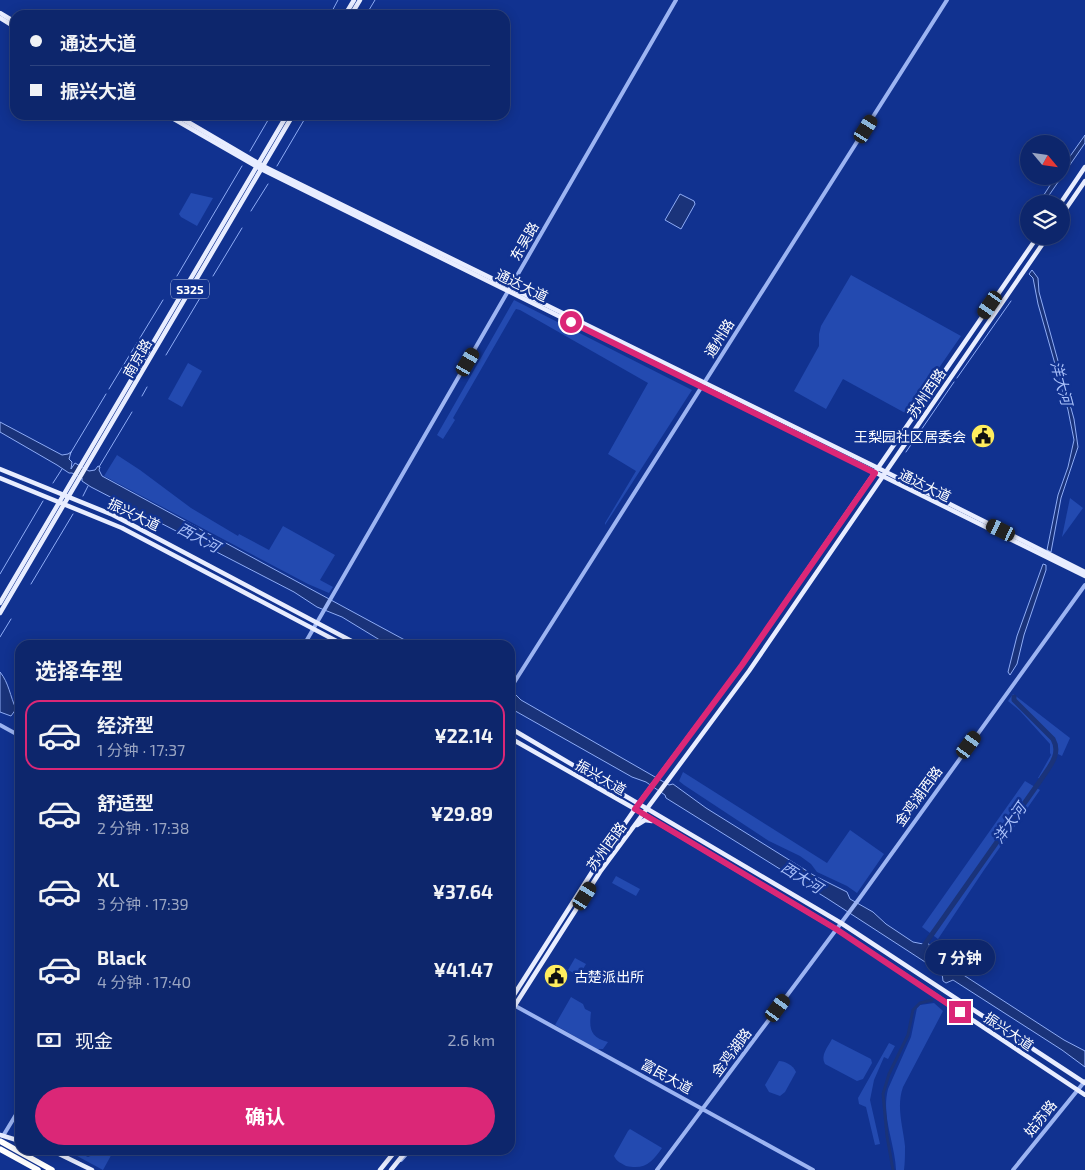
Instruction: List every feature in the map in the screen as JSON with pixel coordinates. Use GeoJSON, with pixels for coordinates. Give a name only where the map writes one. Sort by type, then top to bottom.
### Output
{"type":"FeatureCollection","features":[{"type":"Feature","properties":{"kind":"highway"},"geometry":{"type":"LineString","coordinates":[[1,1138],[15,1148]]}},
{"type":"Feature","properties":{"kind":"highway"},"geometry":{"type":"LineString","coordinates":[[0,1150],[38,1170]]}},
{"type":"Feature","properties":{"kind":"highway"},"geometry":{"type":"LineString","coordinates":[[27,1156],[52,1170]]}},
{"type":"Feature","properties":{"kind":"highway"},"geometry":{"type":"LineString","coordinates":[[27,1156],[58,1170]]}},
{"type":"Feature","properties":{"kind":"main road","name":"通达大道"},"geometry":{"type":"LineString","coordinates":[[176,120],[260,166],[876,470],[1085,576]]}},
{"type":"Feature","properties":{"kind":"main road","name":"通达大道"},"geometry":{"type":"LineString","coordinates":[[184,120],[260,166]]}},
{"type":"Feature","properties":{"kind":"main road","name":"南京路"},"geometry":{"type":"LineString","coordinates":[[0,603],[58,502],[86,463],[260,166],[284,120]]}},
{"type":"Feature","properties":{"kind":"main road","name":"南京路"},"geometry":{"type":"LineString","coordinates":[[260,166],[290,120]]}},
{"type":"Feature","properties":{"kind":"main road"},"geometry":{"type":"LineString","coordinates":[[1066,195],[1085,167]]}},
{"type":"Feature","properties":{"kind":"main road"},"geometry":{"type":"LineString","coordinates":[[1070,203],[1085,181]]}},
{"type":"Feature","properties":{"kind":"main road","name":"苏州西路"},"geometry":{"type":"LineString","coordinates":[[515,994],[599,861],[639,803],[742,665],[1032,245]]}},
{"type":"Feature","properties":{"kind":"main road","name":"苏州西路"},"geometry":{"type":"LineString","coordinates":[[515,1006],[600,872],[749,671],[1042,245]]}},
{"type":"Feature","properties":{"kind":"main road","name":"振兴大道"},"geometry":{"type":"LineString","coordinates":[[0,469],[136,527],[350,640]]}},
{"type":"Feature","properties":{"kind":"main road","name":"通达大道"},"geometry":{"type":"LineString","coordinates":[[884,475],[1085,572]]}},
{"type":"Feature","properties":{"kind":"main road","name":"振兴大道"},"geometry":{"type":"LineString","coordinates":[[0,478],[122,528],[335,640]]}},
{"type":"Feature","properties":{"kind":"main road","name":"南京路"},"geometry":{"type":"LineString","coordinates":[[0,613],[68,497],[75,480]]}},
{"type":"Feature","properties":{"kind":"main road","name":"振兴大道"},"geometry":{"type":"LineString","coordinates":[[515,731],[841,923],[1085,1082]]}},
{"type":"Feature","properties":{"kind":"main road","name":"振兴大道"},"geometry":{"type":"LineString","coordinates":[[515,741],[626,803],[836,929],[1085,1095]]}},
{"type":"Feature","properties":{"kind":"main road"},"geometry":{"type":"LineString","coordinates":[[627,796],[638,796],[647,792]]}},
{"type":"Feature","properties":{"kind":"main road"},"geometry":{"type":"LineString","coordinates":[[654,798],[658,812],[666,819]]}},
{"type":"Feature","properties":{"kind":"main road"},"geometry":{"type":"LineString","coordinates":[[626,803],[630,811],[629,818],[636,824]]}},
{"type":"Feature","properties":{"kind":"main road"},"geometry":{"type":"LineString","coordinates":[[632,829],[645,820],[659,823]]}},
{"type":"Feature","properties":{"kind":"main road"},"geometry":{"type":"LineString","coordinates":[[1,1138],[15,1140]]}},
{"type":"Feature","properties":{"kind":"main road"},"geometry":{"type":"LineString","coordinates":[[61,1155],[92,1170]]}},
{"type":"Feature","properties":{"kind":"main road"},"geometry":{"type":"LineString","coordinates":[[380,1170],[392,1155]]}},
{"type":"Feature","properties":{"kind":"main road"},"geometry":{"type":"LineString","coordinates":[[392,1168],[404,1155]]}},
{"type":"Feature","properties":{"kind":"street","name":"东吴路"},"geometry":{"type":"LineString","coordinates":[[318,622],[676,0]]}},
{"type":"Feature","properties":{"kind":"street","name":"通州路"},"geometry":{"type":"LineString","coordinates":[[515,681],[947,0]]}},
{"type":"Feature","properties":{"kind":"street"},"geometry":{"type":"LineString","coordinates":[[1024,257],[1030,261]]}},
{"type":"Feature","properties":{"kind":"street","name":"金鸡湖西路"},"geometry":{"type":"LineString","coordinates":[[841,923],[1085,585]]}},
{"type":"Feature","properties":{"kind":"street"},"geometry":{"type":"LineString","coordinates":[[307,640],[318,622]]}},
{"type":"Feature","properties":{"kind":"street"},"geometry":{"type":"LineString","coordinates":[[0,726],[15,734]]}},
{"type":"Feature","properties":{"kind":"street","name":"金鸡湖路"},"geometry":{"type":"LineString","coordinates":[[657,1170],[841,923]]}},
{"type":"Feature","properties":{"kind":"street","name":"富民大道"},"geometry":{"type":"LineString","coordinates":[[515,1006],[813,1170]]}},
{"type":"Feature","properties":{"kind":"street","name":"姑苏路"},"geometry":{"type":"LineString","coordinates":[[1013,1170],[1085,1082]]}},
{"type":"Feature","properties":{"kind":"street"},"geometry":{"type":"LineString","coordinates":[[1,1138],[15,1116]]}},
{"type":"Feature","properties":{"kind":"shaded area"},"geometry":{"type":"Polygon","coordinates":[[[191,193],[213,198],[197,226],[179,214],[191,193]]]}},
{"type":"Feature","properties":{"kind":"shaded area"},"geometry":{"type":"Polygon","coordinates":[[[851,275],[961,336],[907,414],[843,379],[826,409],[794,391],[819,346],[821,326],[851,275]]]}},
{"type":"Feature","properties":{"kind":"shaded area"},"geometry":{"type":"Polygon","coordinates":[[[514,300],[692,390],[605,525],[636,471],[608,454],[648,383],[520,310],[516,309],[514,312],[453,418],[455,420],[443,439],[437,435],[514,300]]]}},
{"type":"Feature","properties":{"kind":"shaded area"},"geometry":{"type":"Polygon","coordinates":[[[188,363],[202,371],[182,407],[168,399],[188,363]]]}},
{"type":"Feature","properties":{"kind":"shaded area"},"geometry":{"type":"Polygon","coordinates":[[[117,455],[191,508],[238,536],[239,534],[269,550],[283,526],[335,555],[320,580],[333,587],[329,593],[308,584],[104,476],[117,455]]]}},
{"type":"Feature","properties":{"kind":"shaded area"},"geometry":{"type":"Polygon","coordinates":[[[1070,498],[1083,508],[1062,537],[1070,498]]]}},
{"type":"Feature","properties":{"kind":"shaded area"},"geometry":{"type":"Polygon","coordinates":[[[1013,694],[1070,738],[1062,756],[1058,754],[1043,780],[1038,778],[1051,755],[1050,744],[1020,711],[1008,701],[1013,694]]]}},
{"type":"Feature","properties":{"kind":"shaded area"},"geometry":{"type":"Polygon","coordinates":[[[683,772],[827,863],[850,830],[884,854],[857,893],[847,886],[817,872],[811,864],[800,856],[769,841],[684,785],[679,781],[683,772]]]}},
{"type":"Feature","properties":{"kind":"shaded area"},"geometry":{"type":"Polygon","coordinates":[[[1025,781],[1040,790],[938,939],[922,927],[1025,781]]]}},
{"type":"Feature","properties":{"kind":"shaded area"},"geometry":{"type":"Polygon","coordinates":[[[616,876],[640,889],[636,896],[612,883],[616,876]]]}},
{"type":"Feature","properties":{"kind":"shaded area"},"geometry":{"type":"Polygon","coordinates":[[[575,958],[586,964],[579,976],[568,970],[575,958]]]}},
{"type":"Feature","properties":{"kind":"shaded area"},"geometry":{"type":"Polygon","coordinates":[[[571,997],[583,1004],[585,1009],[591,1012],[590,1023],[592,1032],[597,1038],[608,1042],[603,1049],[597,1049],[555,1025],[571,997]]]}},
{"type":"Feature","properties":{"kind":"shaded area"},"geometry":{"type":"Polygon","coordinates":[[[934,1003],[943,1011],[901,1094],[900,1109],[905,1146],[905,1164],[904,1170],[896,1170],[886,1110],[888,1089],[911,1037],[917,1008],[920,1005],[934,1003]]]}},
{"type":"Feature","properties":{"kind":"shaded area"},"geometry":{"type":"Polygon","coordinates":[[[832,1039],[871,1059],[872,1063],[863,1079],[857,1081],[825,1064],[823,1057],[832,1039]]]}},
{"type":"Feature","properties":{"kind":"shaded area"},"geometry":{"type":"Polygon","coordinates":[[[889,1043],[895,1046],[888,1059],[884,1057],[874,1080],[870,1100],[880,1144],[875,1145],[866,1107],[859,1104],[858,1098],[889,1043]]]}},
{"type":"Feature","properties":{"kind":"shaded area"},"geometry":{"type":"Polygon","coordinates":[[[779,1061],[789,1064],[796,1072],[785,1092],[780,1096],[769,1092],[765,1085],[779,1061]]]}},
{"type":"Feature","properties":{"kind":"shaded area"},"geometry":{"type":"Polygon","coordinates":[[[630,1129],[662,1148],[644,1166],[626,1166],[614,1156],[630,1129]]]}},
{"type":"Feature","properties":{"kind":"shaded area"},"geometry":{"type":"Polygon","coordinates":[[[75,1155],[88,1157],[93,1155],[111,1155],[103,1170],[75,1155]]]}},
{"type":"Feature","properties":{"kind":"water"},"geometry":{"type":"Polygon","coordinates":[[[1085,135],[1085,143],[1070,165],[1070,156],[1085,135]]]}},
{"type":"Feature","properties":{"kind":"water"},"geometry":{"type":"Polygon","coordinates":[[[1050,185],[1056,185],[1049,195],[1044,195],[1050,185]]]}},
{"type":"Feature","properties":{"kind":"water"},"geometry":{"type":"Polygon","coordinates":[[[680,194],[694,201],[695,204],[681,229],[665,220],[680,194]]]}},
{"type":"Feature","properties":{"kind":"water"},"geometry":{"type":"Polygon","coordinates":[[[1032,270],[1038,278],[1039,292],[1074,419],[1078,447],[1061,498],[1051,552],[1047,550],[1058,495],[1068,467],[1074,440],[1068,410],[1038,304],[1033,278],[1029,274],[1032,270]]]}},
{"type":"Feature","properties":{"kind":"water","name":"西大河"},"geometry":{"type":"Polygon","coordinates":[[[0,422],[62,455],[71,452],[69,459],[72,462],[71,469],[75,463],[89,471],[95,470],[98,466],[100,467],[99,470],[102,476],[405,640],[380,640],[342,617],[317,607],[294,592],[91,487],[82,481],[82,478],[69,473],[0,432],[0,422]]]}},
{"type":"Feature","properties":{"kind":"water"},"geometry":{"type":"Polygon","coordinates":[[[1043,564],[1046,565],[1046,570],[1024,635],[1017,664],[1010,675],[1008,672],[1017,636],[1043,564]]]}},
{"type":"Feature","properties":{"kind":"water"},"geometry":{"type":"Polygon","coordinates":[[[0,672],[7,685],[15,710],[11,716],[0,712],[0,672]]]}},
{"type":"Feature","properties":{"kind":"water","name":"西大河"},"geometry":{"type":"Polygon","coordinates":[[[515,694],[521,700],[669,785],[673,784],[706,808],[815,876],[847,892],[850,899],[873,912],[886,924],[913,942],[929,944],[931,954],[1064,1040],[1085,1051],[1085,1067],[1062,1050],[953,980],[946,983],[943,981],[942,973],[666,798],[665,795],[646,782],[632,777],[515,711],[515,694]]]}},
{"type":"Feature","properties":{"kind":"waterway"},"geometry":{"type":"LineString","coordinates":[[333,10],[338,0]]}},
{"type":"Feature","properties":{"kind":"waterway"},"geometry":{"type":"LineString","coordinates":[[369,10],[375,0]]}},
{"type":"Feature","properties":{"kind":"waterway"},"geometry":{"type":"LineString","coordinates":[[250,151],[268,120]]}},
{"type":"Feature","properties":{"kind":"waterway"},"geometry":{"type":"LineString","coordinates":[[277,166],[304,120]]}},
{"type":"Feature","properties":{"kind":"waterway"},"geometry":{"type":"LineString","coordinates":[[177,276],[242,166]]}},
{"type":"Feature","properties":{"kind":"waterway"},"geometry":{"type":"LineString","coordinates":[[251,211],[268,184]]}},
{"type":"Feature","properties":{"kind":"waterway"},"geometry":{"type":"LineString","coordinates":[[213,276],[242,228]]}},
{"type":"Feature","properties":{"kind":"waterway"},"geometry":{"type":"LineString","coordinates":[[166,355],[200,298]]}},
{"type":"Feature","properties":{"kind":"waterway"},"geometry":{"type":"LineString","coordinates":[[109,389],[163,300]]}},
{"type":"Feature","properties":{"kind":"waterway"},"geometry":{"type":"LineString","coordinates":[[957,378],[1011,301]]}},
{"type":"Feature","properties":{"kind":"waterway"},"geometry":{"type":"LineString","coordinates":[[906,452],[954,382]]}},
{"type":"Feature","properties":{"kind":"waterway"},"geometry":{"type":"LineString","coordinates":[[142,396],[147,387]]}},
{"type":"Feature","properties":{"kind":"waterway"},"geometry":{"type":"LineString","coordinates":[[70,454],[106,394]]}},
{"type":"Feature","properties":{"kind":"waterway"},"geometry":{"type":"LineString","coordinates":[[99,467],[132,412]]}},
{"type":"Feature","properties":{"kind":"waterway"},"geometry":{"type":"LineString","coordinates":[[53,483],[62,469]]}},
{"type":"Feature","properties":{"kind":"waterway"},"geometry":{"type":"LineString","coordinates":[[83,496],[88,486]]}},
{"type":"Feature","properties":{"kind":"waterway"},"geometry":{"type":"LineString","coordinates":[[0,574],[43,501]]}},
{"type":"Feature","properties":{"kind":"waterway"},"geometry":{"type":"LineString","coordinates":[[31,584],[73,514]]}},
{"type":"Feature","properties":{"kind":"waterway"},"geometry":{"type":"LineString","coordinates":[[0,637],[11,619]]}},
{"type":"Feature","properties":{"kind":"waterway","name":"洋大河"},"geometry":{"type":"LineString","coordinates":[[923,947],[1040,781],[1055,756],[1056,750],[1053,739],[1014,700],[1014,697]]}},
{"type":"Feature","properties":{"kind":"waterway","name":"洋大河"},"geometry":{"type":"LineString","coordinates":[[893,1170],[887,1136],[883,1094],[889,1074],[908,1035],[913,1010],[920,1003],[932,1000]]}},
{"type":"Feature","properties":{"kind":"place","name":"王梨园社区居委会"},"geometry":{"type":"Point","coordinates":[983,436]}},
{"type":"Feature","properties":{"kind":"place","name":"古楚派出所"},"geometry":{"type":"Point","coordinates":[556,976]}},
{"type":"Feature","properties":{"kind":"route"},"geometry":{"type":"LineString","coordinates":[[571,322],[875,473],[742,665],[635,809],[836,929],[960,1012]]}}]}
